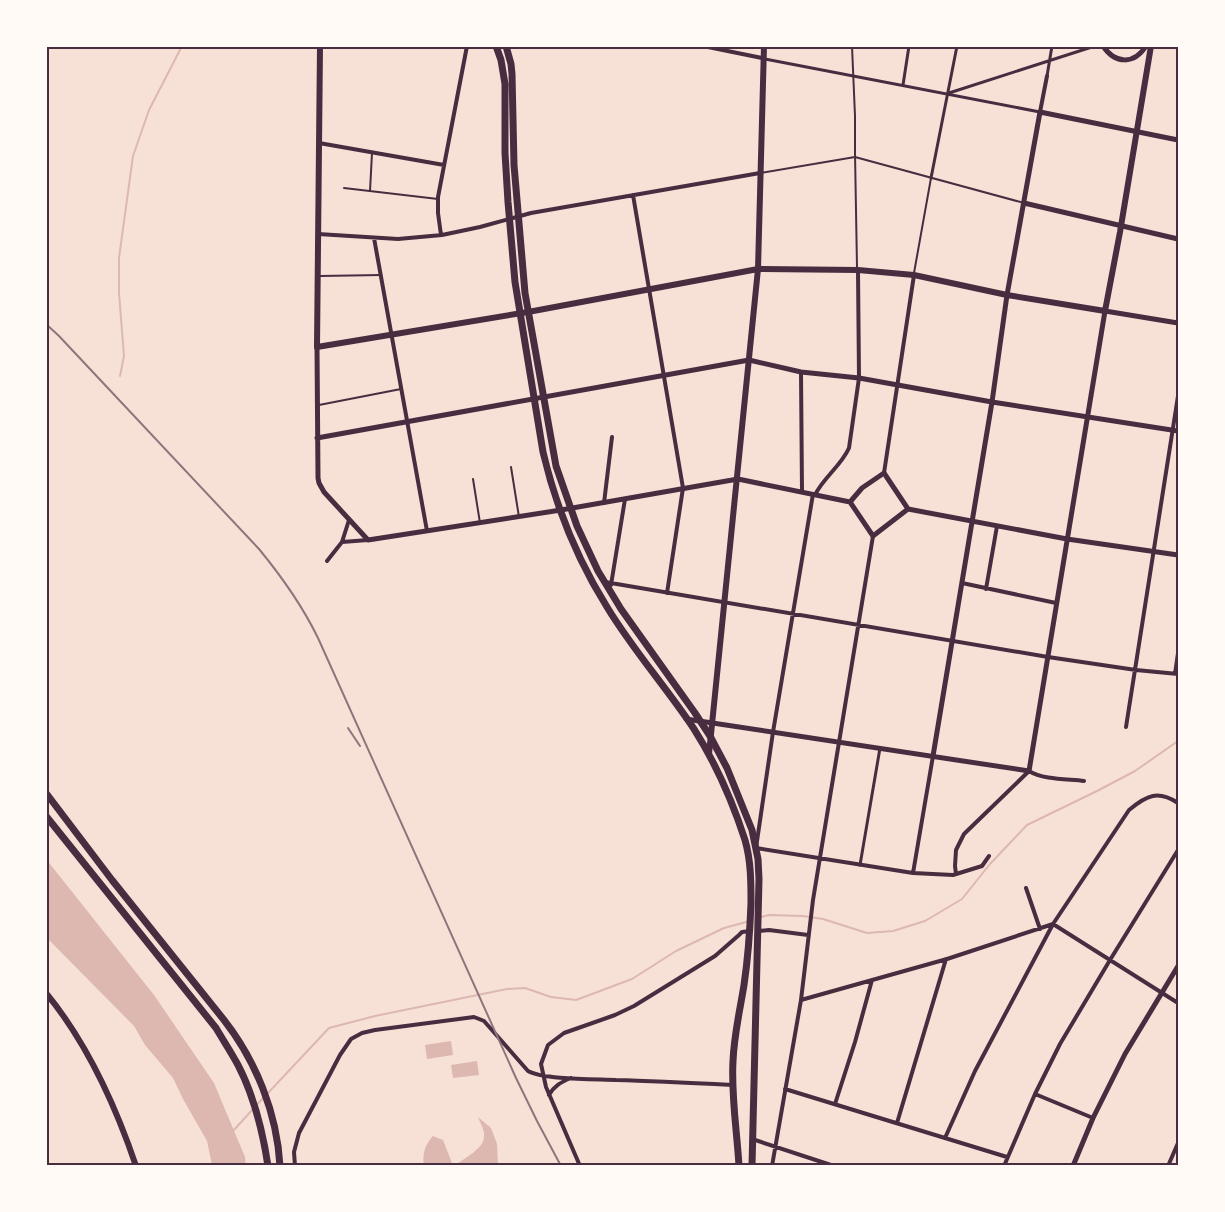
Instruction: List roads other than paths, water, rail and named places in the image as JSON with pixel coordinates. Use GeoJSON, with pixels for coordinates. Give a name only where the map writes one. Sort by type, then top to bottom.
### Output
{"type":"FeatureCollection","features":[{"type":"Feature","properties":{"kind":"main road"},"geometry":{"type":"LineString","coordinates":[[320,46],[317,347],[528,312],[758,269],[858,270],[914,275],[1007,295],[1105,311],[1137,132],[1148,46]]}},
{"type":"Feature","properties":{"kind":"main road"},"geometry":{"type":"LineString","coordinates":[[496,46],[505,84],[504,138],[509,219],[519,313],[545,462],[574,547],[607,608],[686,719],[708,754],[728,797],[747,847],[750,867],[748,953],[733,1060],[739,1166]]}},
{"type":"Feature","properties":{"kind":"main road"},"geometry":{"type":"LineString","coordinates":[[506,46],[511,63],[513,84],[513,149],[528,312],[553,454],[577,526],[608,583],[610,592],[710,736],[730,775],[752,830],[756,848],[759,879],[752,1166]]}},
{"type":"Feature","properties":{"kind":"main road"},"geometry":{"type":"LineString","coordinates":[[708,754],[758,269],[764,46]]}},
{"type":"Feature","properties":{"kind":"main road"},"geometry":{"type":"LineString","coordinates":[[46,793],[231,1029],[248,1057],[270,1108],[280,1166]]}},
{"type":"Feature","properties":{"kind":"main road"},"geometry":{"type":"LineString","coordinates":[[46,816],[216,1028],[238,1066],[249,1094],[268,1166]]}},
{"type":"Feature","properties":{"kind":"main road"},"geometry":{"type":"LineString","coordinates":[[46,993],[98,1071],[136,1166]]}},
{"type":"Feature","properties":{"kind":"street"},"geometry":{"type":"LineString","coordinates":[[442,235],[438,199],[467,46]]}},
{"type":"Feature","properties":{"kind":"street"},"geometry":{"type":"LineString","coordinates":[[703,46],[1179,140]]}},
{"type":"Feature","properties":{"kind":"street"},"geometry":{"type":"LineString","coordinates":[[903,85],[909,46]]}},
{"type":"Feature","properties":{"kind":"street"},"geometry":{"type":"LineString","coordinates":[[931,178],[957,46]]}},
{"type":"Feature","properties":{"kind":"street"},"geometry":{"type":"LineString","coordinates":[[913,873],[992,402],[1007,295],[1052,46]]}},
{"type":"Feature","properties":{"kind":"street"},"geometry":{"type":"LineString","coordinates":[[947,94],[1095,46]]}},
{"type":"Feature","properties":{"kind":"street"},"geometry":{"type":"LineString","coordinates":[[1103,46],[1114,58],[1120,60],[1138,56],[1148,46]]}},
{"type":"Feature","properties":{"kind":"street"},"geometry":{"type":"LineString","coordinates":[[319,143],[444,165]]}},
{"type":"Feature","properties":{"kind":"street"},"geometry":{"type":"LineString","coordinates":[[318,234],[374,238],[442,235],[536,212],[760,173]]}},
{"type":"Feature","properties":{"kind":"street"},"geometry":{"type":"LineString","coordinates":[[633,195],[683,488],[667,593]]}},
{"type":"Feature","properties":{"kind":"street"},"geometry":{"type":"LineString","coordinates":[[1024,203],[1179,239]]}},
{"type":"Feature","properties":{"kind":"street"},"geometry":{"type":"LineString","coordinates":[[374,238],[427,531]]}},
{"type":"Feature","properties":{"kind":"street"},"geometry":{"type":"LineString","coordinates":[[858,270],[859,378],[849,448],[844,459],[814,495],[773,732],[756,848],[913,873],[952,876],[982,866],[989,856]]}},
{"type":"Feature","properties":{"kind":"street"},"geometry":{"type":"LineString","coordinates":[[914,275],[884,473],[908,509],[1067,539],[1179,555]]}},
{"type":"Feature","properties":{"kind":"street"},"geometry":{"type":"LineString","coordinates":[[956,874],[956,850],[964,834],[1029,771],[1105,311],[1179,323]]}},
{"type":"Feature","properties":{"kind":"street"},"geometry":{"type":"LineString","coordinates":[[317,347],[319,483],[324,492],[368,540]]}},
{"type":"Feature","properties":{"kind":"street"},"geometry":{"type":"LineString","coordinates":[[317,438],[749,360],[801,372],[859,378],[1176,431]]}},
{"type":"Feature","properties":{"kind":"street"},"geometry":{"type":"LineString","coordinates":[[801,372],[802,492]]}},
{"type":"Feature","properties":{"kind":"street"},"geometry":{"type":"LineString","coordinates":[[1126,728],[1176,431],[1179,396]]}},
{"type":"Feature","properties":{"kind":"street"},"geometry":{"type":"LineString","coordinates":[[604,503],[612,437]]}},
{"type":"Feature","properties":{"kind":"street"},"geometry":{"type":"LineString","coordinates":[[850,501],[862,488],[884,473]]}},
{"type":"Feature","properties":{"kind":"street"},"geometry":{"type":"LineString","coordinates":[[342,542],[519,517],[738,479],[850,501],[873,536],[819,858],[801,1000],[772,1166]]}},
{"type":"Feature","properties":{"kind":"street"},"geometry":{"type":"LineString","coordinates":[[624,499],[608,583],[1136,670],[1177,674],[1179,653]]}},
{"type":"Feature","properties":{"kind":"street"},"geometry":{"type":"LineString","coordinates":[[873,536],[908,509]]}},
{"type":"Feature","properties":{"kind":"street"},"geometry":{"type":"LineString","coordinates":[[327,561],[342,542],[349,519]]}},
{"type":"Feature","properties":{"kind":"street"},"geometry":{"type":"LineString","coordinates":[[986,589],[997,526]]}},
{"type":"Feature","properties":{"kind":"street"},"geometry":{"type":"LineString","coordinates":[[962,584],[1056,603]]}},
{"type":"Feature","properties":{"kind":"street"},"geometry":{"type":"LineString","coordinates":[[686,719],[1084,781]]}},
{"type":"Feature","properties":{"kind":"street"},"geometry":{"type":"LineString","coordinates":[[860,865],[880,748]]}},
{"type":"Feature","properties":{"kind":"street"},"geometry":{"type":"LineString","coordinates":[[945,1138],[975,1071],[1053,924],[1129,810],[1155,795],[1168,797],[1179,803]]}},
{"type":"Feature","properties":{"kind":"street"},"geometry":{"type":"LineString","coordinates":[[1004,1166],[1035,1094],[1060,1044],[1179,850]]}},
{"type":"Feature","properties":{"kind":"street"},"geometry":{"type":"LineString","coordinates":[[1026,888],[1040,929]]}},
{"type":"Feature","properties":{"kind":"street"},"geometry":{"type":"LineString","coordinates":[[801,1000],[946,959],[1053,924]]}},
{"type":"Feature","properties":{"kind":"street"},"geometry":{"type":"LineString","coordinates":[[1053,924],[1179,1003]]}},
{"type":"Feature","properties":{"kind":"street"},"geometry":{"type":"LineString","coordinates":[[580,1166],[543,1076],[541,1064],[548,1045],[564,1033],[634,1006],[715,956],[742,932],[769,930],[808,935]]}},
{"type":"Feature","properties":{"kind":"street"},"geometry":{"type":"LineString","coordinates":[[897,1123],[946,959]]}},
{"type":"Feature","properties":{"kind":"street"},"geometry":{"type":"LineString","coordinates":[[1073,1166],[1093,1118],[1125,1054],[1179,966]]}},
{"type":"Feature","properties":{"kind":"street"},"geometry":{"type":"LineString","coordinates":[[835,1104],[872,979]]}},
{"type":"Feature","properties":{"kind":"street"},"geometry":{"type":"LineString","coordinates":[[295,1166],[294,1152],[299,1133],[347,1043],[362,1033],[474,1017],[483,1021],[528,1071],[543,1076],[733,1084]]}},
{"type":"Feature","properties":{"kind":"street"},"geometry":{"type":"LineString","coordinates":[[549,1095],[554,1087],[571,1078]]}},
{"type":"Feature","properties":{"kind":"street"},"geometry":{"type":"LineString","coordinates":[[785,1089],[1007,1157]]}},
{"type":"Feature","properties":{"kind":"street"},"geometry":{"type":"LineString","coordinates":[[1035,1094],[1093,1118]]}},
{"type":"Feature","properties":{"kind":"street"},"geometry":{"type":"LineString","coordinates":[[752,1139],[834,1166]]}},
{"type":"Feature","properties":{"kind":"street"},"geometry":{"type":"LineString","coordinates":[[1168,1166],[1179,1143]]}},
{"type":"Feature","properties":{"kind":"lane"},"geometry":{"type":"LineString","coordinates":[[852,46],[858,270]]}},
{"type":"Feature","properties":{"kind":"lane"},"geometry":{"type":"LineString","coordinates":[[370,191],[372,153]]}},
{"type":"Feature","properties":{"kind":"lane"},"geometry":{"type":"LineString","coordinates":[[760,173],[855,157],[1024,203]]}},
{"type":"Feature","properties":{"kind":"lane"},"geometry":{"type":"LineString","coordinates":[[914,275],[931,178]]}},
{"type":"Feature","properties":{"kind":"lane"},"geometry":{"type":"LineString","coordinates":[[344,188],[438,199]]}},
{"type":"Feature","properties":{"kind":"lane"},"geometry":{"type":"LineString","coordinates":[[318,276],[381,274]]}},
{"type":"Feature","properties":{"kind":"lane"},"geometry":{"type":"LineString","coordinates":[[318,405],[401,389]]}},
{"type":"Feature","properties":{"kind":"lane"},"geometry":{"type":"LineString","coordinates":[[511,467],[519,517]]}},
{"type":"Feature","properties":{"kind":"lane"},"geometry":{"type":"LineString","coordinates":[[473,479],[480,523]]}},
{"type":"Feature","properties":{"kind":"waterway"},"geometry":{"type":"LineString","coordinates":[[120,376],[124,356],[119,258],[133,156],[149,110],[182,46]]}},
{"type":"Feature","properties":{"kind":"waterway"},"geometry":{"type":"LineString","coordinates":[[761,917],[769,915],[803,916],[823,919],[867,933],[893,931],[925,921],[962,899],[990,864],[1027,825],[1135,771],[1178,741]]}},
{"type":"Feature","properties":{"kind":"waterway"},"geometry":{"type":"LineString","coordinates":[[268,1093],[329,1028],[375,1016],[507,989],[525,988],[551,997],[576,1000],[632,979],[676,951],[724,928],[750,921]]}},
{"type":"Feature","properties":{"kind":"waterway"},"geometry":{"type":"LineString","coordinates":[[233,1131],[264,1097]]}},
{"type":"Feature","properties":{"kind":"railway"},"geometry":{"type":"LineString","coordinates":[[46,324],[259,549],[298,603],[318,638],[516,1078],[561,1166]]}},
{"type":"Feature","properties":{"kind":"railway"},"geometry":{"type":"LineString","coordinates":[[348,728],[360,746]]}}]}
